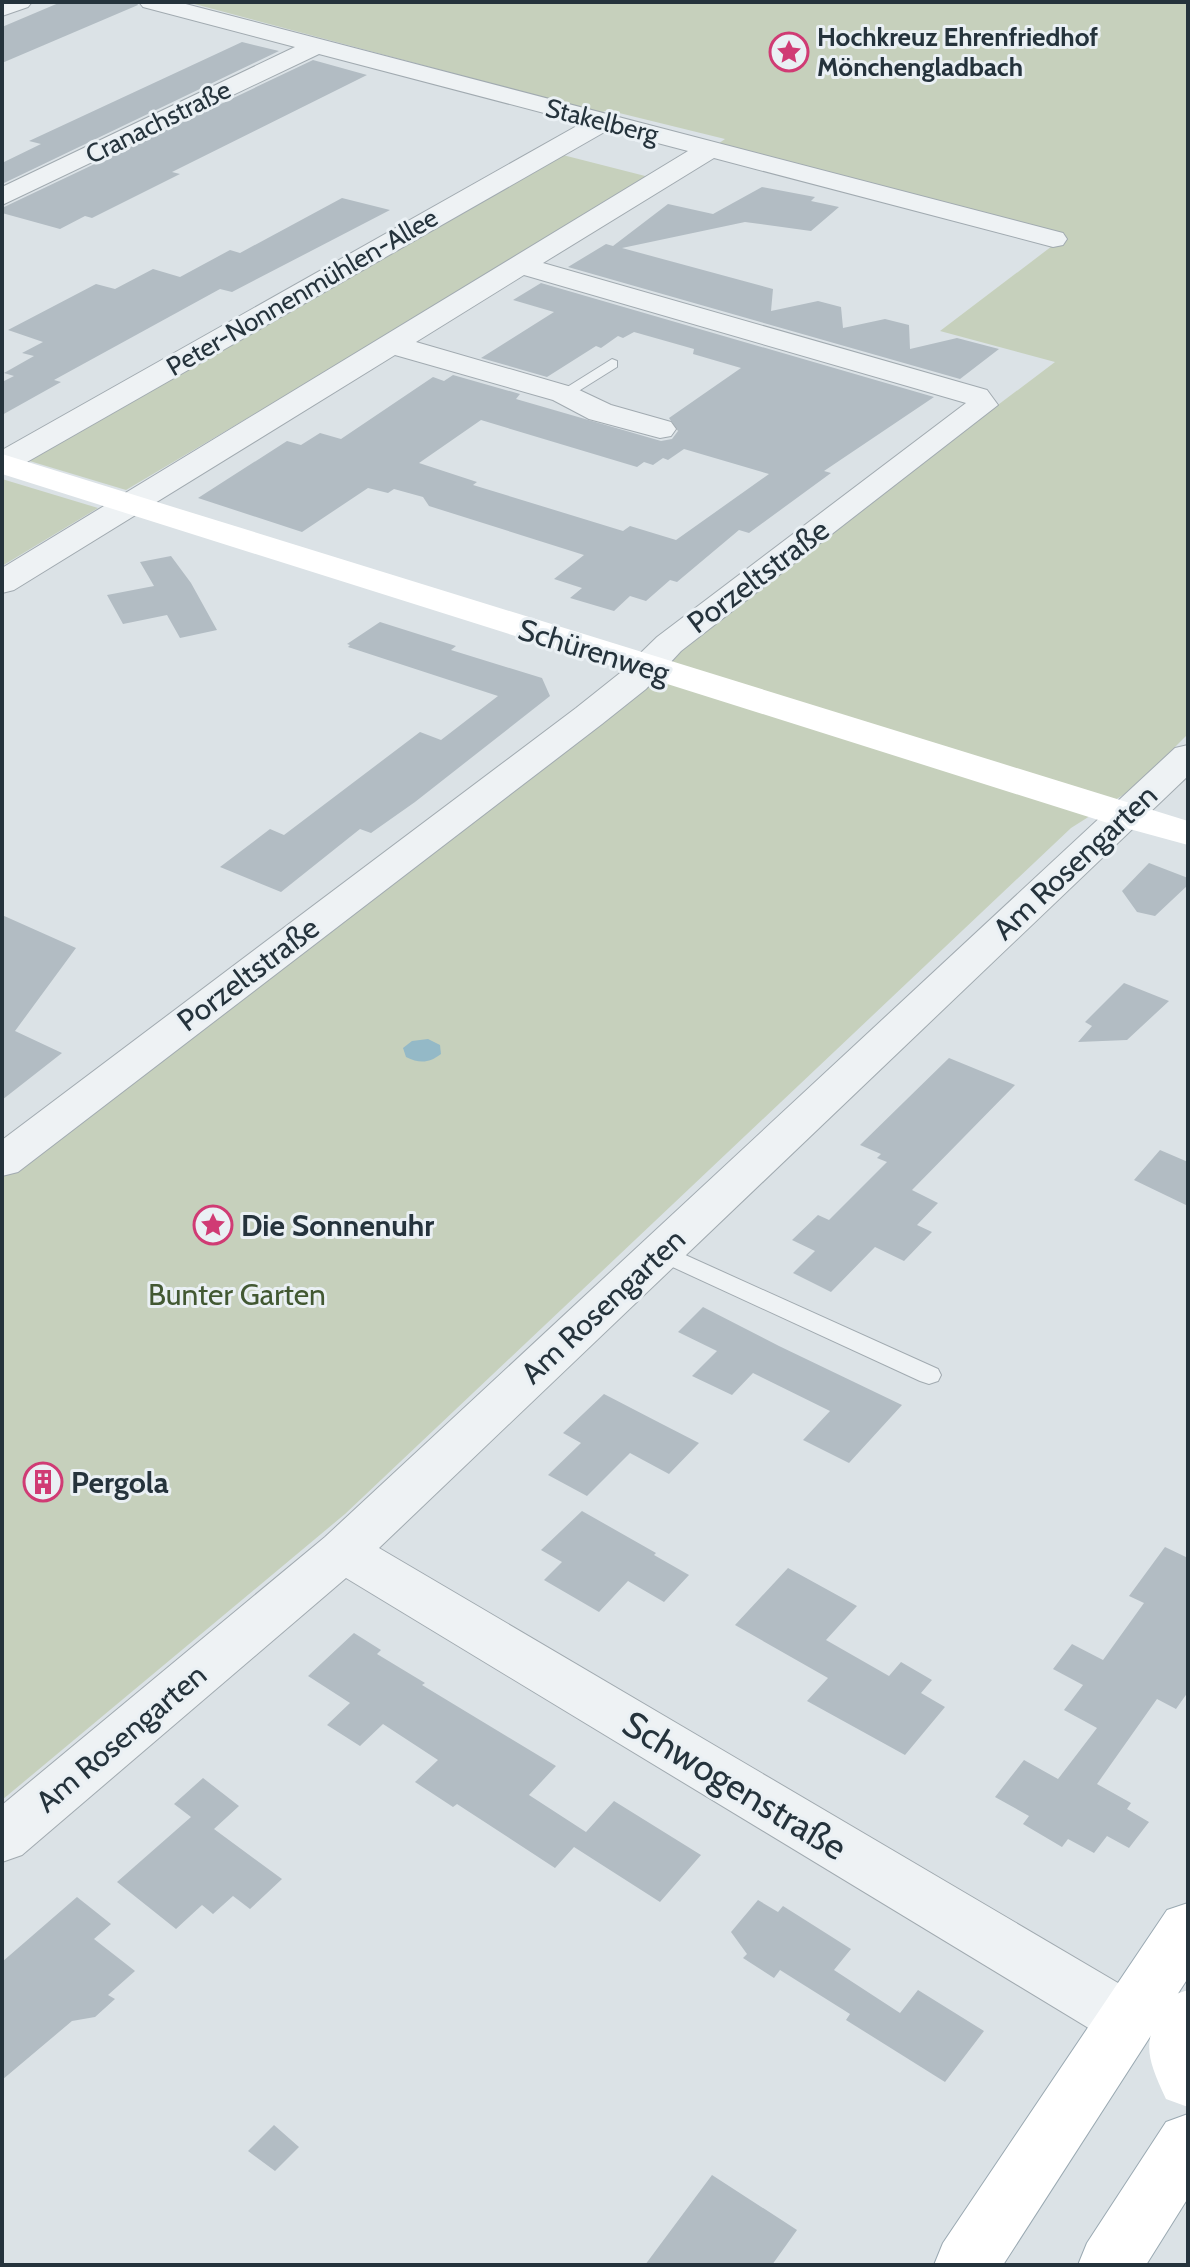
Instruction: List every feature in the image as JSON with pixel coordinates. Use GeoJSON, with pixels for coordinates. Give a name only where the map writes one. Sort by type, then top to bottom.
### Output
{"type":"FeatureCollection","features":[{"type":"Feature","properties":{"kind":"main road","name":"Schürenweg"},"geometry":{"type":"LineString","coordinates":[[2,464],[643,667],[1188,833]]}},
{"type":"Feature","properties":{"kind":"main road"},"geometry":{"type":"LineString","coordinates":[[966,2265],[1188,1928]]}},
{"type":"Feature","properties":{"kind":"main road"},"geometry":{"type":"LineString","coordinates":[[1188,2016],[1175,2038],[1179,2064],[1188,2080]]}},
{"type":"Feature","properties":{"kind":"main road"},"geometry":{"type":"LineString","coordinates":[[1110,2265],[1188,2142]]}},
{"type":"Feature","properties":{"kind":"street"},"geometry":{"type":"LineString","coordinates":[[2,9],[20,2]]}},
{"type":"Feature","properties":{"kind":"street","name":"Stakelberg"},"geometry":{"type":"LineString","coordinates":[[151,2],[1053,239]]}},
{"type":"Feature","properties":{"kind":"street","name":"Cranachstraße"},"geometry":{"type":"LineString","coordinates":[[2,197],[314,47]]}},
{"type":"Feature","properties":{"kind":"street","name":"Peter-Nonnenmühlen-Allee"},"geometry":{"type":"LineString","coordinates":[[2,464],[603,122]]}},
{"type":"Feature","properties":{"kind":"street"},"geometry":{"type":"LineString","coordinates":[[2,583],[710,149]]}},
{"type":"Feature","properties":{"kind":"street","name":"Porzeltstraße"},"geometry":{"type":"LineString","coordinates":[[2,1162],[589,716],[633,681],[643,667],[669,644],[983,405],[976,396],[522,266]]}},
{"type":"Feature","properties":{"kind":"street"},"geometry":{"type":"LineString","coordinates":[[391,344],[564,394],[600,412],[660,429]]}},
{"type":"Feature","properties":{"kind":"street","name":"Am Rosengarten"},"geometry":{"type":"LineString","coordinates":[[2,1838],[343,1551],[1188,756]]}},
{"type":"Feature","properties":{"kind":"street","name":"Schwogenstraße"},"geometry":{"type":"LineString","coordinates":[[343,1551],[1126,2019]]}},
{"type":"Feature","properties":{"kind":"lane"},"geometry":{"type":"LineString","coordinates":[[564,394],[612,364]]}},
{"type":"Feature","properties":{"kind":"lane"},"geometry":{"type":"LineString","coordinates":[[661,1252],[929,1375]]}},
{"type":"Feature","properties":{"kind":"green space","name":"Bunter Garten"},"geometry":{"type":"Polygon","coordinates":[[[187,2],[1188,2],[1188,734],[1134,788],[1071,828],[345,1514],[2,1800],[2,1178],[645,687],[674,649],[1055,362],[940,331],[1064,237],[715,146],[725,139],[607,110],[601,113],[187,2]]]}},
{"type":"Feature","properties":{"kind":"green space"},"geometry":{"type":"Polygon","coordinates":[[[555,153],[653,178],[126,490],[23,459],[555,153]]]}},
{"type":"Feature","properties":{"kind":"green space"},"geometry":{"type":"Polygon","coordinates":[[[2,479],[98,508],[2,566],[2,479]]]}},
{"type":"Feature","properties":{"kind":"water"},"geometry":{"type":"Polygon","coordinates":[[[428,1039],[440,1045],[441,1054],[424,1062],[406,1057],[403,1048],[412,1041],[428,1039]]]}},
{"type":"Feature","properties":{"kind":"building"},"geometry":{"type":"Polygon","coordinates":[[[61,2],[136,2],[138,5],[2,63],[2,27],[61,2]]]}},
{"type":"Feature","properties":{"kind":"building"},"geometry":{"type":"Polygon","coordinates":[[[242,42],[279,51],[2,184],[2,163],[41,144],[29,141],[242,42]]]}},
{"type":"Feature","properties":{"kind":"building"},"geometry":{"type":"Polygon","coordinates":[[[313,60],[367,75],[172,172],[180,174],[92,218],[85,216],[60,229],[2,213],[2,208],[313,60]]]}},
{"type":"Feature","properties":{"kind":"building"},"geometry":{"type":"Polygon","coordinates":[[[762,187],[815,197],[811,201],[839,207],[811,231],[745,222],[622,248],[773,289],[771,311],[818,301],[841,307],[843,328],[885,319],[909,325],[910,349],[957,338],[999,349],[960,379],[568,267],[606,244],[613,246],[668,204],[713,214],[762,187]]]}},
{"type":"Feature","properties":{"kind":"building"},"geometry":{"type":"Polygon","coordinates":[[[342,198],[390,210],[232,292],[220,289],[54,380],[61,382],[2,415],[2,382],[14,376],[4,373],[34,356],[22,353],[43,342],[8,330],[96,284],[115,289],[153,269],[180,277],[230,250],[240,253],[342,198]]]}},
{"type":"Feature","properties":{"kind":"building"},"geometry":{"type":"Polygon","coordinates":[[[541,283],[934,397],[824,471],[831,473],[749,533],[739,530],[677,582],[670,580],[646,601],[630,596],[614,611],[570,598],[582,588],[554,579],[584,555],[429,506],[423,497],[394,489],[388,493],[368,488],[302,532],[198,498],[287,441],[301,445],[320,433],[341,439],[433,377],[444,381],[453,375],[520,394],[516,399],[661,441],[672,439],[678,431],[669,418],[741,368],[693,354],[694,349],[634,332],[623,338],[618,336],[601,348],[596,346],[547,377],[481,358],[554,312],[513,300],[541,283]],[[481,420],[419,463],[477,482],[473,485],[623,531],[630,526],[676,540],[769,474],[684,449],[668,460],[663,458],[653,465],[644,462],[637,467],[481,420]]]}},
{"type":"Feature","properties":{"kind":"building"},"geometry":{"type":"Polygon","coordinates":[[[171,556],[191,583],[217,630],[180,638],[167,615],[123,624],[107,595],[154,586],[140,562],[171,556]]]}},
{"type":"Feature","properties":{"kind":"building"},"geometry":{"type":"Polygon","coordinates":[[[380,622],[456,646],[451,650],[542,678],[550,696],[415,802],[371,833],[360,829],[281,892],[220,867],[270,829],[284,835],[420,732],[441,740],[498,696],[348,647],[350,645],[347,644],[380,622]]]}},
{"type":"Feature","properties":{"kind":"building"},"geometry":{"type":"Polygon","coordinates":[[[1149,863],[1188,878],[1188,885],[1155,916],[1137,912],[1122,891],[1149,863]]]}},
{"type":"Feature","properties":{"kind":"building"},"geometry":{"type":"Polygon","coordinates":[[[2,915],[76,948],[15,1031],[62,1053],[2,1100],[2,915]]]}},
{"type":"Feature","properties":{"kind":"building"},"geometry":{"type":"Polygon","coordinates":[[[1124,983],[1169,1001],[1127,1040],[1078,1042],[1092,1026],[1085,1022],[1124,983]]]}},
{"type":"Feature","properties":{"kind":"building"},"geometry":{"type":"Polygon","coordinates":[[[949,1058],[1015,1085],[912,1190],[938,1203],[917,1225],[932,1232],[904,1261],[875,1247],[831,1292],[793,1273],[815,1251],[792,1240],[818,1215],[829,1220],[887,1162],[877,1158],[881,1154],[860,1145],[949,1058]]]}},
{"type":"Feature","properties":{"kind":"building"},"geometry":{"type":"Polygon","coordinates":[[[1160,1150],[1188,1162],[1188,1206],[1134,1180],[1160,1150]]]}},
{"type":"Feature","properties":{"kind":"building"},"geometry":{"type":"Polygon","coordinates":[[[703,1307],[902,1405],[849,1463],[803,1440],[830,1411],[753,1373],[732,1395],[692,1376],[717,1351],[678,1332],[703,1307]]]}},
{"type":"Feature","properties":{"kind":"building"},"geometry":{"type":"Polygon","coordinates":[[[604,1394],[699,1443],[669,1474],[630,1453],[587,1496],[548,1475],[581,1443],[563,1433],[604,1394]]]}},
{"type":"Feature","properties":{"kind":"building"},"geometry":{"type":"Polygon","coordinates":[[[582,1511],[689,1575],[664,1602],[628,1581],[599,1612],[544,1580],[562,1562],[541,1550],[582,1511]]]}},
{"type":"Feature","properties":{"kind":"building"},"geometry":{"type":"Polygon","coordinates":[[[1165,1547],[1188,1558],[1188,1692],[1176,1709],[1157,1699],[1097,1784],[1131,1803],[1127,1809],[1149,1822],[1129,1848],[1107,1836],[1094,1853],[1068,1839],[1062,1847],[1023,1824],[1029,1816],[995,1797],[1024,1760],[1058,1779],[1097,1728],[1064,1710],[1083,1685],[1053,1669],[1072,1644],[1103,1660],[1144,1603],[1129,1596],[1165,1547]]]}},
{"type":"Feature","properties":{"kind":"building"},"geometry":{"type":"Polygon","coordinates":[[[788,1568],[857,1606],[826,1640],[889,1676],[901,1662],[932,1680],[921,1693],[945,1707],[905,1755],[807,1701],[828,1678],[735,1625],[788,1568]]]}},
{"type":"Feature","properties":{"kind":"building"},"geometry":{"type":"Polygon","coordinates":[[[354,1633],[381,1650],[377,1654],[425,1683],[422,1685],[556,1766],[529,1795],[586,1832],[614,1801],[701,1855],[660,1902],[574,1847],[555,1868],[457,1804],[453,1807],[415,1782],[438,1760],[383,1724],[360,1746],[327,1725],[350,1703],[308,1676],[354,1633]]]}},
{"type":"Feature","properties":{"kind":"building"},"geometry":{"type":"Polygon","coordinates":[[[203,1778],[239,1806],[214,1829],[282,1879],[250,1909],[233,1896],[213,1914],[202,1905],[176,1929],[117,1882],[191,1817],[174,1804],[203,1778]]]}},
{"type":"Feature","properties":{"kind":"building"},"geometry":{"type":"Polygon","coordinates":[[[77,1897],[111,1924],[94,1939],[135,1971],[108,1995],[115,1999],[95,2017],[72,2021],[2,2080],[2,1962],[77,1897]]]}},
{"type":"Feature","properties":{"kind":"building"},"geometry":{"type":"Polygon","coordinates":[[[758,1900],[778,1912],[783,1906],[851,1949],[834,1970],[900,2013],[918,1990],[984,2031],[945,2082],[846,2020],[850,2014],[780,1970],[774,1978],[743,1958],[747,1954],[731,1932],[758,1900]]]}},
{"type":"Feature","properties":{"kind":"building"},"geometry":{"type":"Polygon","coordinates":[[[274,2125],[299,2147],[275,2171],[248,2151],[274,2125]]]}},
{"type":"Feature","properties":{"kind":"building"},"geometry":{"type":"Polygon","coordinates":[[[712,2175],[797,2230],[772,2265],[645,2265],[712,2175]]]}},
{"type":"Feature","properties":{"kind":"place","name":"Hochkreuz Ehrenfriedhof Mönchengladbach"},"geometry":{"type":"Point","coordinates":[789,52]}},
{"type":"Feature","properties":{"kind":"place","name":"Die Sonnenuhr"},"geometry":{"type":"Point","coordinates":[213,1225]}},
{"type":"Feature","properties":{"kind":"place","name":"Pergola"},"geometry":{"type":"Point","coordinates":[43,1482]}}]}
